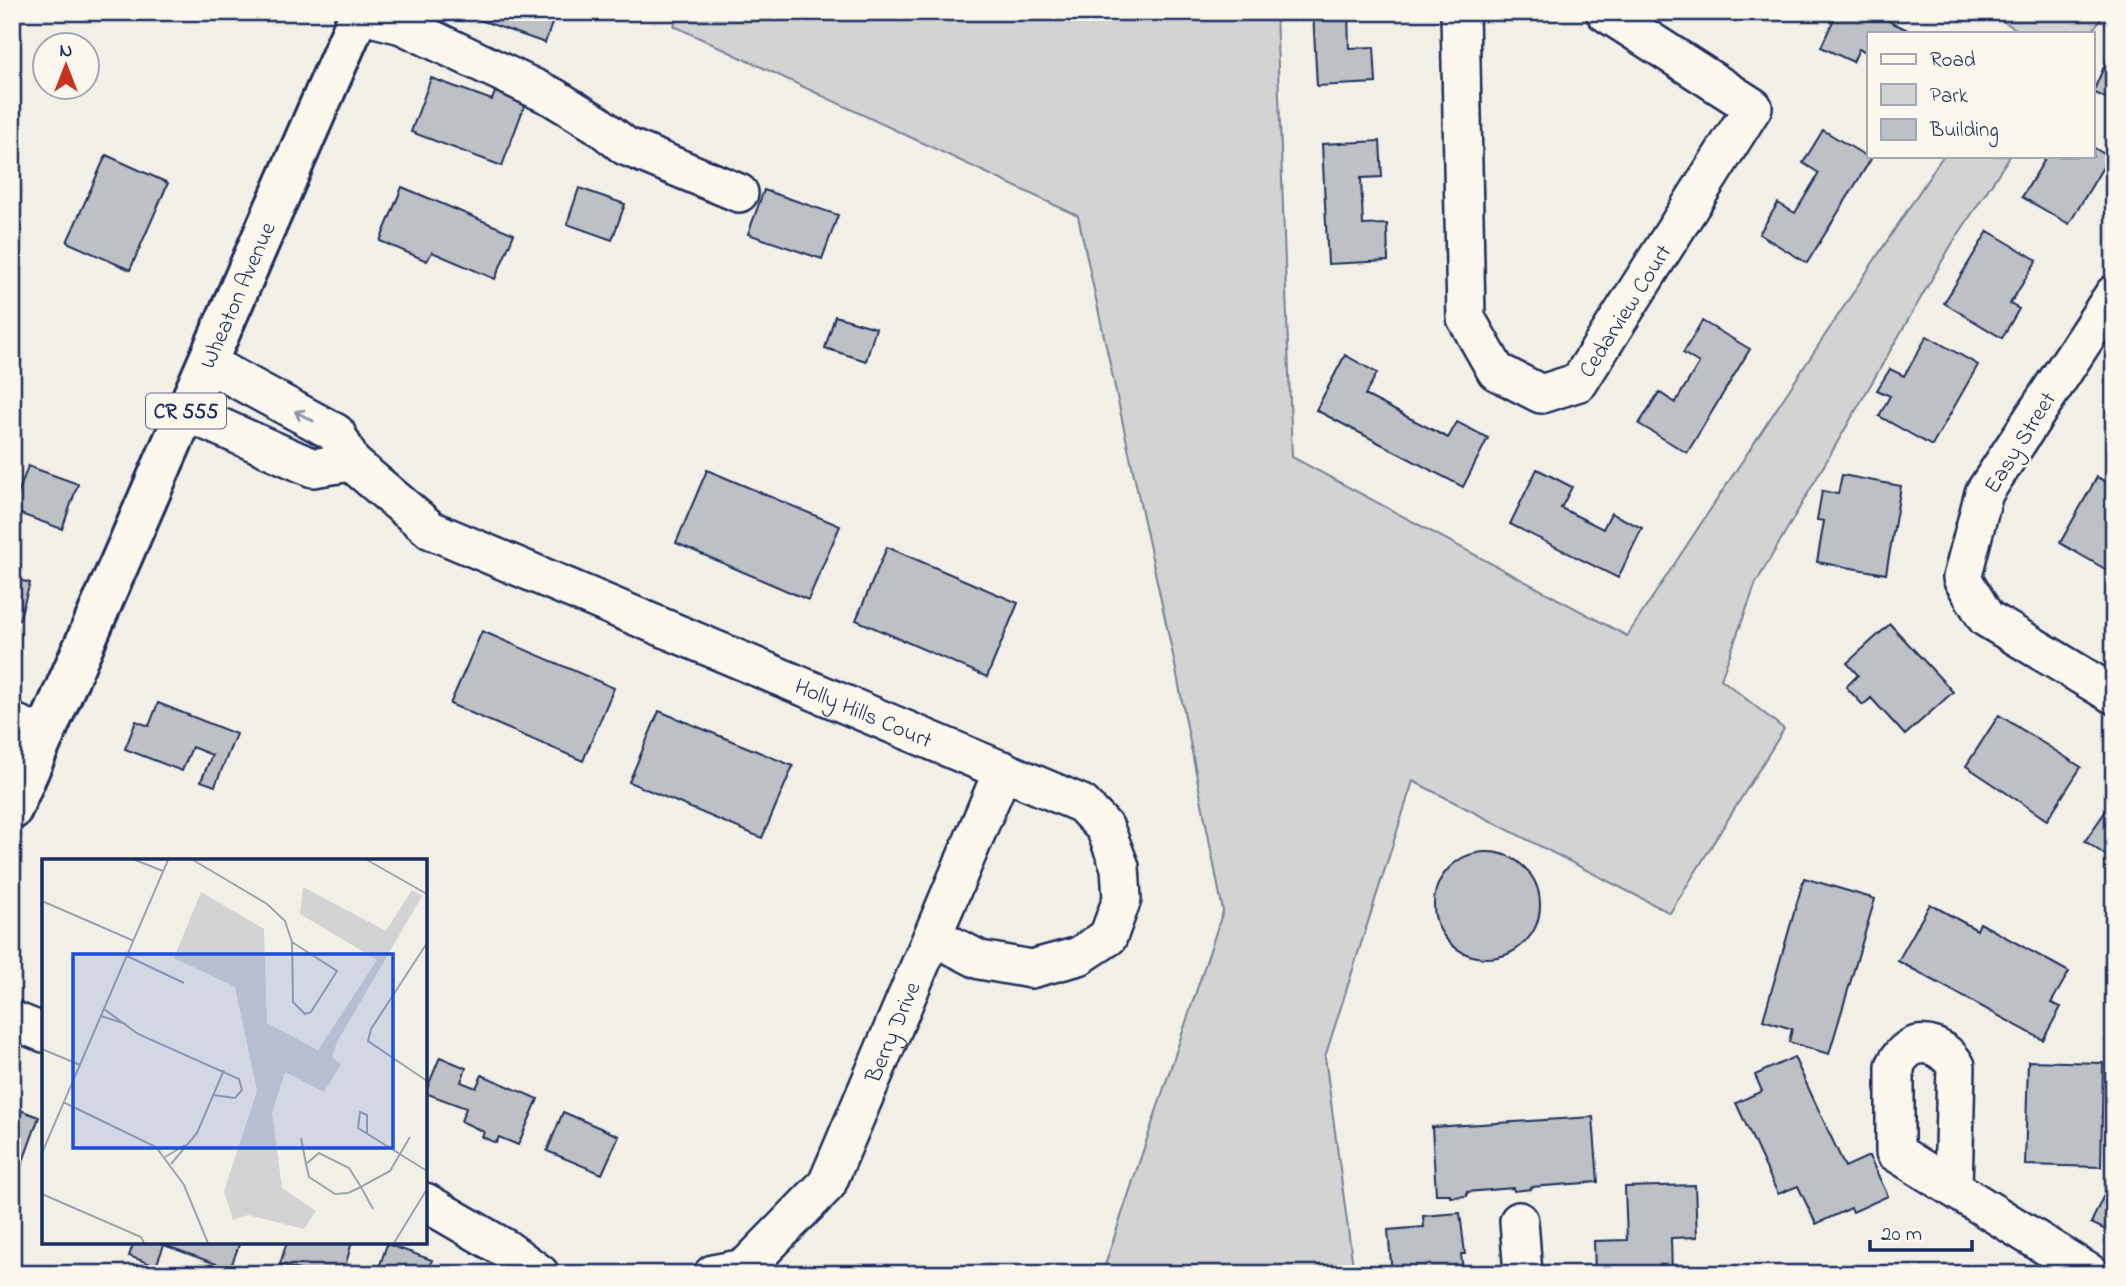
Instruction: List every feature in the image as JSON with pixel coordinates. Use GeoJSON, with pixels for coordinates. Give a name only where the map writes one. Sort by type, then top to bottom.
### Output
{"type":"FeatureCollection","features":[{"type":"Feature","properties":{"kind":"main road","name":"Wheaton Avenue"},"geometry":{"type":"LineString","coordinates":[[12,810],[28,729],[186,412],[359,13]]}},
{"type":"Feature","properties":{"kind":"street","name":"Cedarview Court"},"geometry":{"type":"LineString","coordinates":[[1460,12],[1466,318],[1496,371],[1541,394],[1579,382],[1753,107],[1605,12]]}},
{"type":"Feature","properties":{"kind":"street"},"geometry":{"type":"LineString","coordinates":[[359,13],[402,25],[553,97],[597,124],[625,146],[739,193]]}},
{"type":"Feature","properties":{"kind":"street","name":"Easy Street"},"geometry":{"type":"LineString","coordinates":[[2114,294],[1984,493],[1962,578],[1986,618],[2114,695]]}},
{"type":"Feature","properties":{"kind":"street","name":"Holly Hills Court"},"geometry":{"type":"LineString","coordinates":[[207,363],[336,433],[351,462],[431,530],[1082,804],[1105,828],[1120,867],[1122,899],[1108,937],[1079,956],[1031,969],[980,960],[933,936]]}},
{"type":"Feature","properties":{"kind":"street"},"geometry":{"type":"LineString","coordinates":[[186,412],[313,468],[351,462]]}},
{"type":"Feature","properties":{"kind":"street","name":"Berry Drive"},"geometry":{"type":"LineString","coordinates":[[734,1272],[827,1184],[1003,770]]}},
{"type":"Feature","properties":{"kind":"street"},"geometry":{"type":"LineString","coordinates":[[12,1020],[42,1032]]}},
{"type":"Feature","properties":{"kind":"street"},"geometry":{"type":"LineString","coordinates":[[1954,1188],[2091,1274]]}},
{"type":"Feature","properties":{"kind":"street"},"geometry":{"type":"LineString","coordinates":[[427,1203],[506,1249],[540,1274]]}},
{"type":"Feature","properties":{"kind":"street"},"geometry":{"type":"LineString","coordinates":[[1519,1221],[1523,1274]]}},
{"type":"Feature","properties":{"kind":"green space"},"geometry":{"type":"Polygon","coordinates":[[[679,12],[1276,12],[1292,457],[1627,636],[1942,158],[2009,158],[1952,244],[1756,583],[1721,679],[1784,729],[1670,913],[1413,781],[1325,1057],[1354,1274],[1102,1274],[1223,911],[1174,660],[1078,216],[674,26],[679,12]]]}},
{"type":"Feature","properties":{"kind":"green space"},"geometry":{"type":"Polygon","coordinates":[[[1987,12],[2105,12],[2092,32],[2021,32],[1987,12]]]}},
{"type":"Feature","properties":{"kind":"building"},"geometry":{"type":"Polygon","coordinates":[[[556,12],[545,43],[463,14],[556,12]]]}},
{"type":"Feature","properties":{"kind":"building"},"geometry":{"type":"Polygon","coordinates":[[[1313,12],[1348,12],[1349,48],[1374,47],[1376,83],[1317,86],[1313,12]]]}},
{"type":"Feature","properties":{"kind":"building"},"geometry":{"type":"Polygon","coordinates":[[[1837,12],[1870,12],[1912,32],[1867,32],[1867,52],[1859,49],[1853,62],[1821,47],[1837,12]]]}},
{"type":"Feature","properties":{"kind":"building"},"geometry":{"type":"Polygon","coordinates":[[[2114,44],[2114,102],[2094,92],[2114,44]]]}},
{"type":"Feature","properties":{"kind":"building"},"geometry":{"type":"Polygon","coordinates":[[[431,78],[492,100],[495,92],[525,104],[502,166],[411,132],[431,78]]]}},
{"type":"Feature","properties":{"kind":"building"},"geometry":{"type":"Polygon","coordinates":[[[1823,130],[1871,159],[1807,263],[1759,234],[1778,203],[1795,213],[1819,173],[1803,163],[1823,130]]]}},
{"type":"Feature","properties":{"kind":"building"},"geometry":{"type":"Polygon","coordinates":[[[1380,141],[1382,177],[1361,178],[1363,225],[1387,224],[1388,261],[1328,264],[1322,144],[1380,141]]]}},
{"type":"Feature","properties":{"kind":"building"},"geometry":{"type":"Polygon","coordinates":[[[2094,148],[2109,157],[2069,224],[2022,197],[2046,158],[2094,158],[2094,148]]]}},
{"type":"Feature","properties":{"kind":"building"},"geometry":{"type":"Polygon","coordinates":[[[106,155],[168,183],[130,270],[67,242],[106,155]]]}},
{"type":"Feature","properties":{"kind":"building"},"geometry":{"type":"Polygon","coordinates":[[[402,187],[514,234],[495,279],[432,252],[427,261],[380,241],[402,187]]]}},
{"type":"Feature","properties":{"kind":"building"},"geometry":{"type":"Polygon","coordinates":[[[579,188],[625,204],[612,240],[567,224],[579,188]]]}},
{"type":"Feature","properties":{"kind":"building"},"geometry":{"type":"Polygon","coordinates":[[[764,190],[838,215],[822,259],[748,234],[764,190]]]}},
{"type":"Feature","properties":{"kind":"building"},"geometry":{"type":"Polygon","coordinates":[[[1988,231],[2037,260],[2010,304],[2019,309],[2002,338],[1944,303],[1988,231]]]}},
{"type":"Feature","properties":{"kind":"building"},"geometry":{"type":"Polygon","coordinates":[[[835,316],[876,328],[866,361],[825,348],[835,316]]]}},
{"type":"Feature","properties":{"kind":"building"},"geometry":{"type":"Polygon","coordinates":[[[1702,321],[1750,349],[1687,453],[1639,424],[1659,392],[1675,403],[1699,363],[1683,353],[1702,321]]]}},
{"type":"Feature","properties":{"kind":"building"},"geometry":{"type":"Polygon","coordinates":[[[1927,336],[1978,365],[1932,446],[1879,416],[1890,396],[1877,390],[1890,369],[1904,376],[1927,336]]]}},
{"type":"Feature","properties":{"kind":"building"},"geometry":{"type":"Polygon","coordinates":[[[1345,355],[1377,373],[1365,395],[1448,438],[1457,422],[1488,438],[1463,487],[1316,410],[1345,355]]]}},
{"type":"Feature","properties":{"kind":"building"},"geometry":{"type":"Polygon","coordinates":[[[28,466],[78,484],[62,529],[12,511],[28,466]]]}},
{"type":"Feature","properties":{"kind":"building"},"geometry":{"type":"Polygon","coordinates":[[[1537,469],[1572,487],[1561,508],[1603,529],[1611,513],[1642,528],[1618,578],[1510,524],[1537,469]]]}},
{"type":"Feature","properties":{"kind":"building"},"geometry":{"type":"Polygon","coordinates":[[[707,470],[840,526],[808,600],[676,543],[707,470]]]}},
{"type":"Feature","properties":{"kind":"building"},"geometry":{"type":"Polygon","coordinates":[[[1842,475],[1901,486],[1886,574],[1817,562],[1824,521],[1817,520],[1822,491],[1838,494],[1842,475]]]}},
{"type":"Feature","properties":{"kind":"building"},"geometry":{"type":"Polygon","coordinates":[[[2097,477],[2114,486],[2114,574],[2060,543],[2097,477]]]}},
{"type":"Feature","properties":{"kind":"building"},"geometry":{"type":"Polygon","coordinates":[[[887,547],[1018,603],[987,677],[856,620],[887,547]]]}},
{"type":"Feature","properties":{"kind":"building"},"geometry":{"type":"Polygon","coordinates":[[[12,578],[30,583],[19,620],[12,618],[12,578]]]}},
{"type":"Feature","properties":{"kind":"building"},"geometry":{"type":"Polygon","coordinates":[[[1890,624],[1953,692],[1905,735],[1871,698],[1863,705],[1846,687],[1858,675],[1847,663],[1890,624]]]}},
{"type":"Feature","properties":{"kind":"building"},"geometry":{"type":"Polygon","coordinates":[[[482,631],[614,688],[583,761],[450,704],[482,631]]]}},
{"type":"Feature","properties":{"kind":"building"},"geometry":{"type":"Polygon","coordinates":[[[158,703],[236,734],[215,786],[201,781],[212,755],[192,747],[182,771],[125,749],[136,721],[149,726],[158,703]]]}},
{"type":"Feature","properties":{"kind":"building"},"geometry":{"type":"Polygon","coordinates":[[[659,711],[793,766],[762,838],[629,782],[659,711]]]}},
{"type":"Feature","properties":{"kind":"building"},"geometry":{"type":"Polygon","coordinates":[[[1999,715],[2081,767],[2047,820],[1966,766],[1999,715]]]}},
{"type":"Feature","properties":{"kind":"building"},"geometry":{"type":"Polygon","coordinates":[[[2114,799],[2114,861],[2085,841],[2114,799]]]}},
{"type":"Feature","properties":{"kind":"building"},"geometry":{"type":"Polygon","coordinates":[[[1487,852],[1507,856],[1525,867],[1536,885],[1540,905],[1536,925],[1525,943],[1507,954],[1487,958],[1467,954],[1449,943],[1438,925],[1434,905],[1438,885],[1449,867],[1467,856],[1487,852]]]}},
{"type":"Feature","properties":{"kind":"building"},"geometry":{"type":"Polygon","coordinates":[[[1804,878],[1875,899],[1829,1054],[1789,1042],[1792,1029],[1763,1020],[1804,878]]]}},
{"type":"Feature","properties":{"kind":"building"},"geometry":{"type":"Polygon","coordinates":[[[1930,904],[1977,930],[1980,923],[2069,972],[2051,1003],[2061,1007],[2043,1040],[1898,961],[1930,904]]]}},
{"type":"Feature","properties":{"kind":"building"},"geometry":{"type":"Polygon","coordinates":[[[440,1057],[466,1068],[461,1082],[476,1088],[482,1075],[538,1099],[518,1145],[499,1137],[496,1143],[482,1137],[484,1132],[461,1121],[466,1108],[427,1094],[440,1057]]]}},
{"type":"Feature","properties":{"kind":"building"},"geometry":{"type":"Polygon","coordinates":[[[1794,1057],[1845,1167],[1869,1156],[1888,1196],[1853,1212],[1851,1208],[1816,1224],[1798,1186],[1778,1194],[1736,1103],[1762,1091],[1755,1075],[1794,1057]]]}},
{"type":"Feature","properties":{"kind":"building"},"geometry":{"type":"Polygon","coordinates":[[[2028,1061],[2103,1063],[2101,1167],[2025,1165],[2028,1061]]]}},
{"type":"Feature","properties":{"kind":"building"},"geometry":{"type":"Polygon","coordinates":[[[12,1107],[39,1117],[18,1175],[12,1173],[12,1107]]]}},
{"type":"Feature","properties":{"kind":"building"},"geometry":{"type":"Polygon","coordinates":[[[563,1112],[619,1136],[602,1174],[547,1151],[563,1112]]]}},
{"type":"Feature","properties":{"kind":"building"},"geometry":{"type":"Polygon","coordinates":[[[1593,1117],[1598,1182],[1531,1187],[1514,1191],[1513,1188],[1467,1192],[1467,1196],[1436,1194],[1432,1127],[1593,1117]]]}},
{"type":"Feature","properties":{"kind":"building"},"geometry":{"type":"Polygon","coordinates":[[[2114,1173],[2114,1234],[2091,1223],[2114,1173]]]}},
{"type":"Feature","properties":{"kind":"building"},"geometry":{"type":"Polygon","coordinates":[[[1695,1185],[1697,1237],[1671,1238],[1672,1274],[1595,1274],[1594,1241],[1627,1240],[1625,1187],[1695,1185]]]}},
{"type":"Feature","properties":{"kind":"building"},"geometry":{"type":"Polygon","coordinates":[[[1460,1213],[1465,1254],[1461,1254],[1463,1271],[1458,1274],[1392,1274],[1388,1230],[1424,1227],[1423,1216],[1460,1213]]]}},
{"type":"Feature","properties":{"kind":"building"},"geometry":{"type":"Polygon","coordinates":[[[133,1244],[239,1244],[230,1269],[164,1245],[156,1266],[129,1256],[133,1244]]]}},
{"type":"Feature","properties":{"kind":"building"},"geometry":{"type":"Polygon","coordinates":[[[286,1244],[351,1244],[343,1274],[311,1274],[280,1264],[286,1244]]]}},
{"type":"Feature","properties":{"kind":"building"},"geometry":{"type":"Polygon","coordinates":[[[387,1244],[432,1260],[426,1274],[377,1274],[387,1244]]]}}]}
